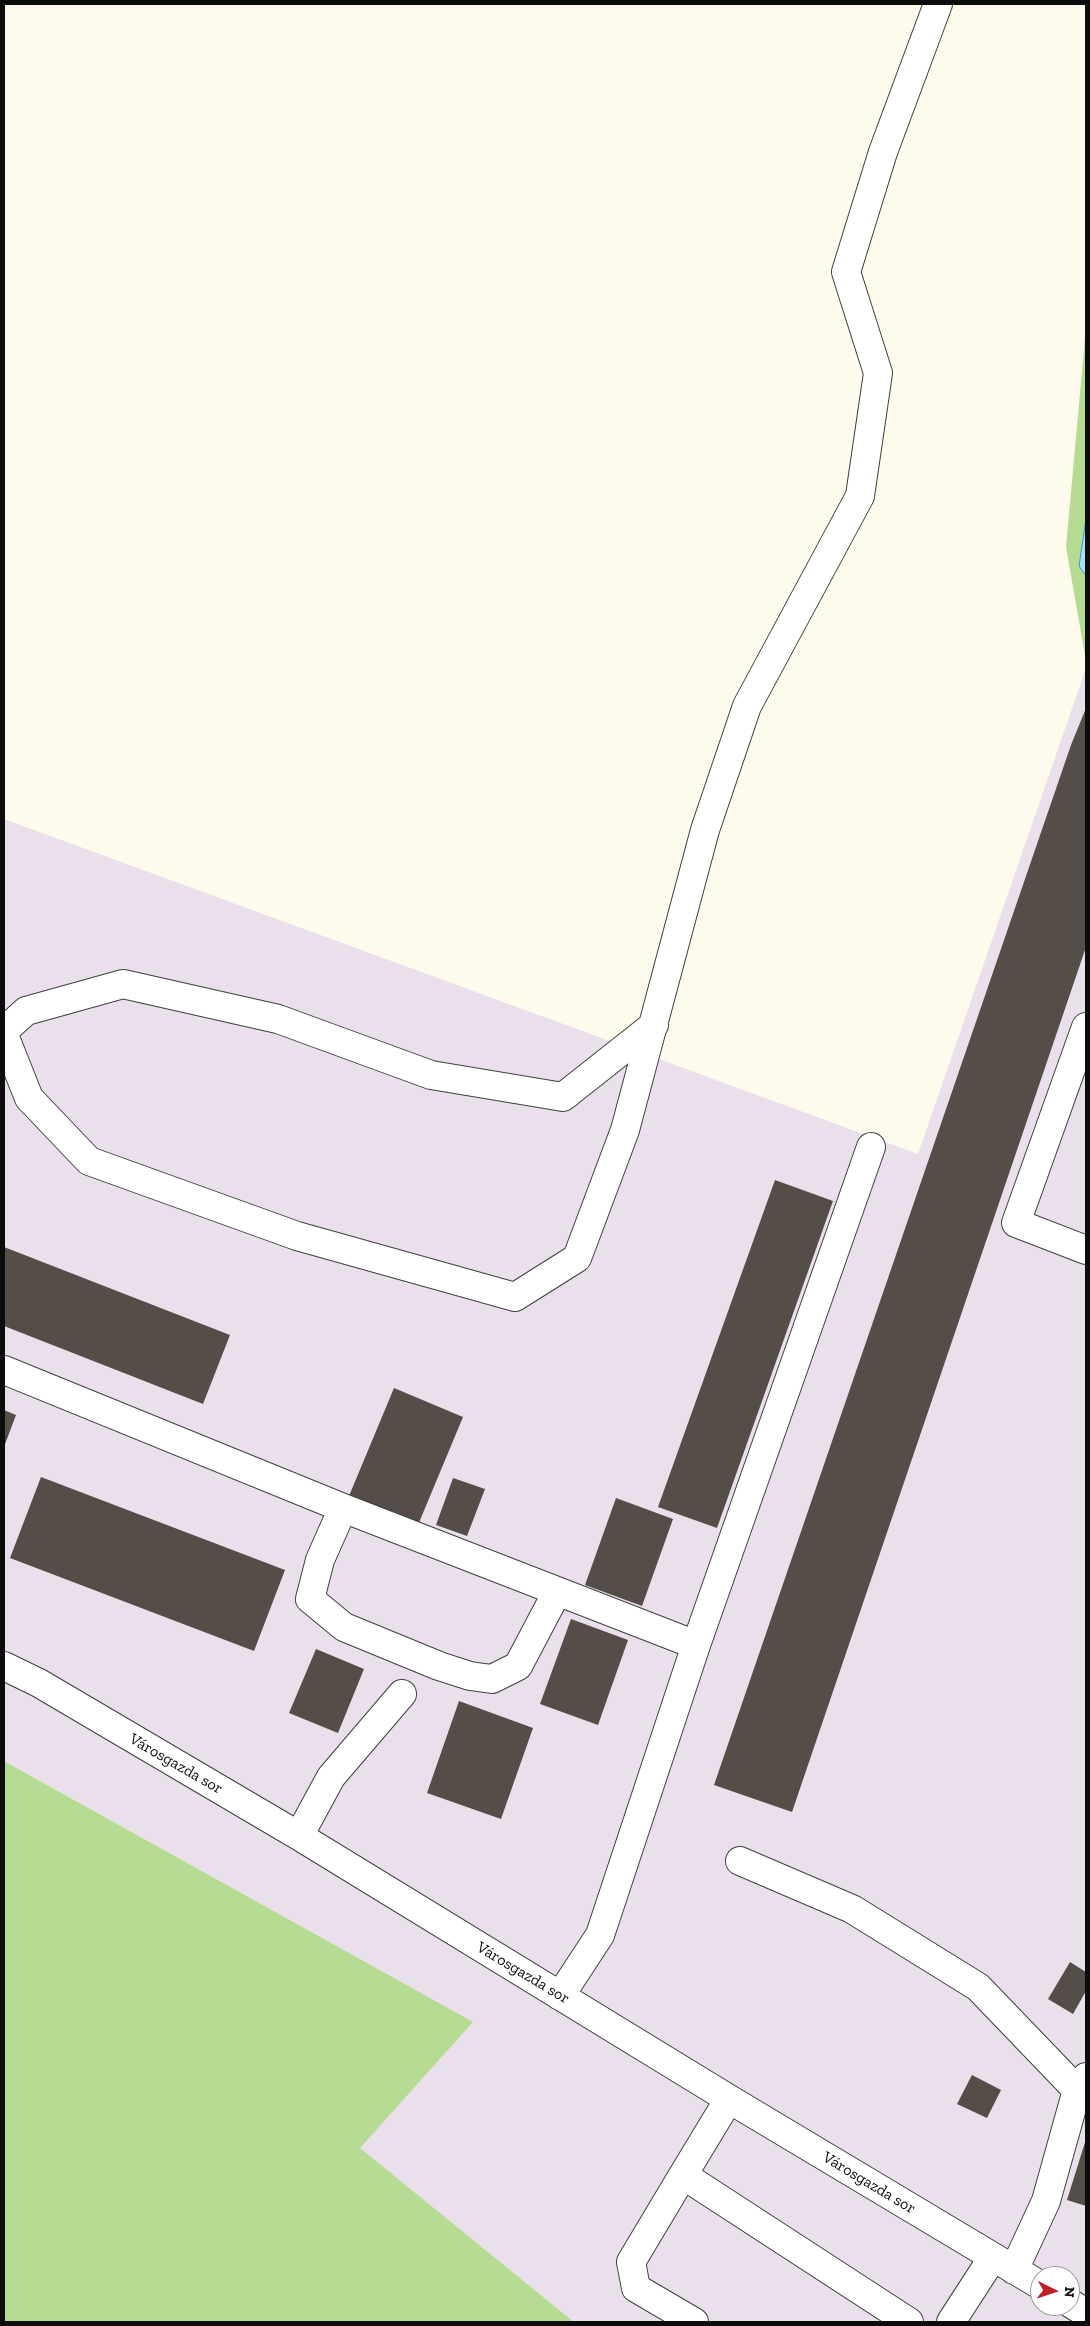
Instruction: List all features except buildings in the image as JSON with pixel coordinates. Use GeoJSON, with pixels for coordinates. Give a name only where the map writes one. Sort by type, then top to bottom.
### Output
{"type":"FeatureCollection","features":[{"type":"Feature","properties":{"kind":"street"},"geometry":{"type":"LineString","coordinates":[[654,1025],[563,1097],[431,1075],[278,1019],[123,984],[26,1011],[4,1033],[29,1098],[89,1161],[297,1236],[515,1297],[577,1258],[625,1130],[654,1025],[705,830],[747,706],[860,496],[878,373],[846,272],[883,152],[938,4]]}},
{"type":"Feature","properties":{"kind":"street"},"geometry":{"type":"LineString","coordinates":[[1086,1027],[1016,1223],[1086,1250]]}},
{"type":"Feature","properties":{"kind":"street"},"geometry":{"type":"LineString","coordinates":[[560,1996],[600,1935],[696,1645],[871,1147]]}},
{"type":"Feature","properties":{"kind":"street"},"geometry":{"type":"LineString","coordinates":[[4,1370],[343,1508],[696,1645]]}},
{"type":"Feature","properties":{"kind":"street"},"geometry":{"type":"LineString","coordinates":[[343,1508],[320,1560],[310,1599],[344,1627],[439,1666],[470,1676],[492,1679],[518,1666],[556,1592]]}},
{"type":"Feature","properties":{"kind":"street","name":"Városgazda sor"},"geometry":{"type":"LineString","coordinates":[[4,1666],[39,1683],[299,1836],[729,2099],[1030,2279]]}},
{"type":"Feature","properties":{"kind":"street"},"geometry":{"type":"LineString","coordinates":[[299,1836],[331,1777],[402,1694]]}},
{"type":"Feature","properties":{"kind":"street"},"geometry":{"type":"LineString","coordinates":[[740,1861],[852,1909],[978,1987],[1082,2084],[1051,2187],[1004,2263],[951,2322]]}},
{"type":"Feature","properties":{"kind":"street"},"geometry":{"type":"LineString","coordinates":[[694,2322],[636,2288],[631,2262],[729,2099]]}},
{"type":"Feature","properties":{"kind":"street"},"geometry":{"type":"LineString","coordinates":[[683,2175],[909,2322]]}},
{"type":"Feature","properties":{"kind":"shaded area"},"geometry":{"type":"Polygon","coordinates":[[[1086,668],[1086,2322],[574,2322],[359,2148],[472,2022],[4,1761],[4,819],[918,1154],[1086,668]]]}},
{"type":"Feature","properties":{"kind":"green space"},"geometry":{"type":"Polygon","coordinates":[[[1086,327],[1086,519],[1080,566],[1086,576],[1086,661],[1066,547],[1086,327]]]}},
{"type":"Feature","properties":{"kind":"green space"},"geometry":{"type":"Polygon","coordinates":[[[4,1761],[473,2022],[360,2148],[574,2322],[4,2322],[4,1761]]]}},
{"type":"Feature","properties":{"kind":"water"},"geometry":{"type":"Polygon","coordinates":[[[1086,519],[1086,576],[1079,566],[1086,519]]]}}]}
